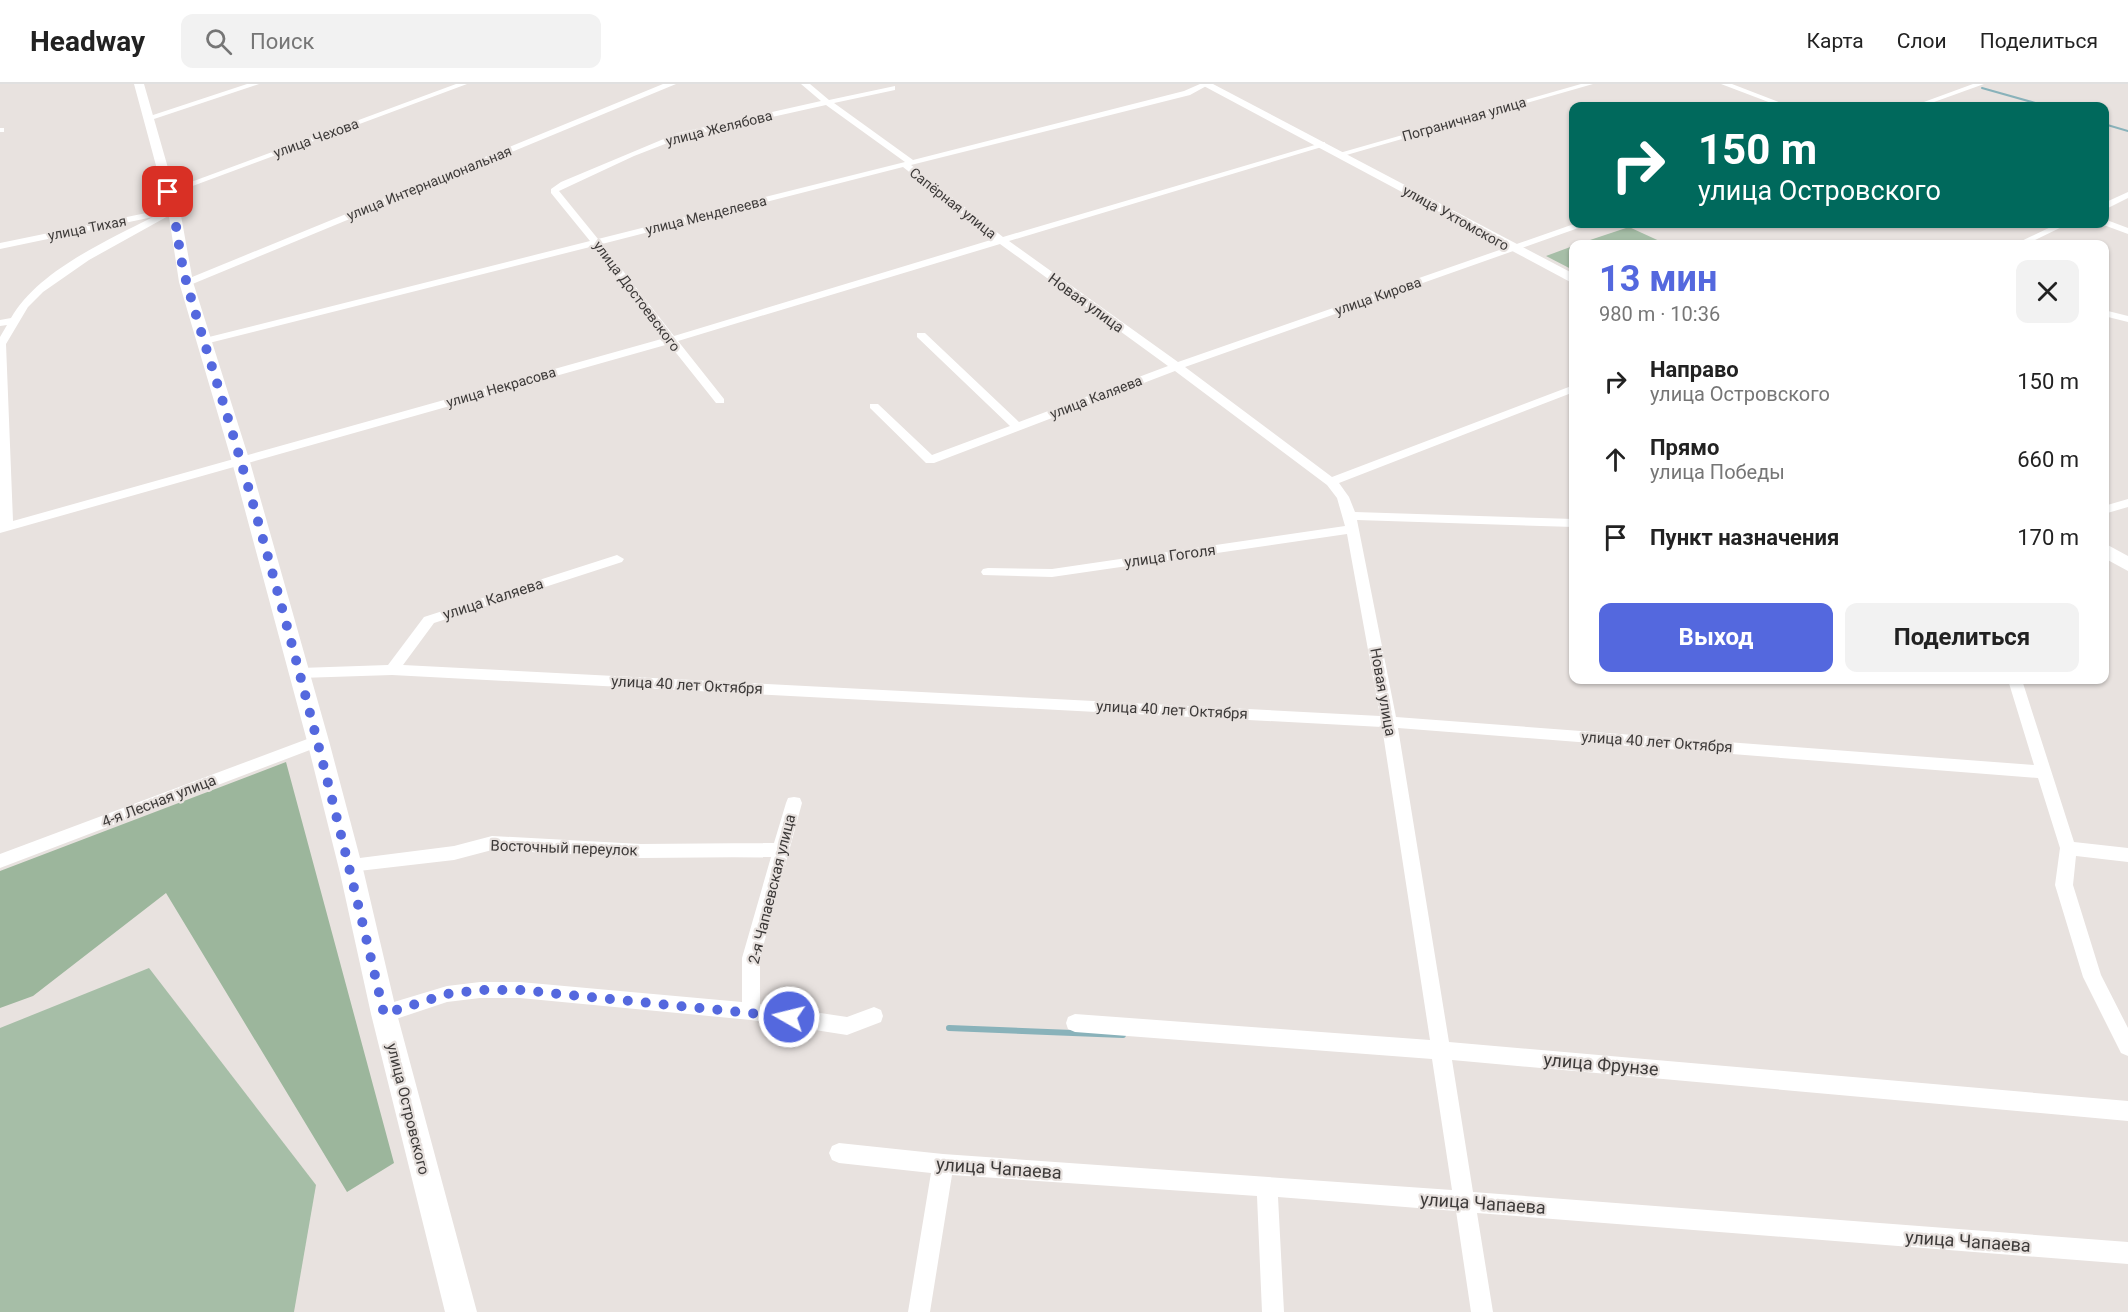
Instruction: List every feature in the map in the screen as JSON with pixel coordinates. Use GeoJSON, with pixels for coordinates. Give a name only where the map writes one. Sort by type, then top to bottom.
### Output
{"type":"FeatureCollection","features":[{"type":"Feature","properties":{"kind":"main road","name":"улица Островского"},"geometry":{"type":"LineString","coordinates":[[139,84],[174,210],[186,282],[241,462],[318,741],[350,865],[384,1014],[461,1312]]}},
{"type":"Feature","properties":{"kind":"main road","name":"улица Ухтомского"},"geometry":{"type":"LineString","coordinates":[[1206,84],[1322,144],[1509,248],[1569,278]]}},
{"type":"Feature","properties":{"kind":"main road"},"geometry":{"type":"LineString","coordinates":[[2109,552],[2128,565]]}},
{"type":"Feature","properties":{"kind":"street"},"geometry":{"type":"LineString","coordinates":[[148,118],[255,84]]}},
{"type":"Feature","properties":{"kind":"street","name":"улица Чехова"},"geometry":{"type":"LineString","coordinates":[[168,192],[463,84]]}},
{"type":"Feature","properties":{"kind":"street","name":"улица Интернациональная"},"geometry":{"type":"LineString","coordinates":[[186,282],[671,84]]}},
{"type":"Feature","properties":{"kind":"street","name":"Сапёрная улица"},"geometry":{"type":"LineString","coordinates":[[805,84],[908,164],[1000,240]]}},
{"type":"Feature","properties":{"kind":"street","name":"улица Менделеева"},"geometry":{"type":"LineString","coordinates":[[205,341],[1187,93],[1206,84]]}},
{"type":"Feature","properties":{"kind":"street","name":"Пограничная улица"},"geometry":{"type":"LineString","coordinates":[[1340,154],[1589,84]]}},
{"type":"Feature","properties":{"kind":"street"},"geometry":{"type":"LineString","coordinates":[[1725,84],[1774,102]]}},
{"type":"Feature","properties":{"kind":"street"},"geometry":{"type":"LineString","coordinates":[[1928,102],[1980,84]]}},
{"type":"Feature","properties":{"kind":"street","name":"улица Желябова"},"geometry":{"type":"LineString","coordinates":[[554,191],[564,184],[631,154],[681,135],[892,88]]}},
{"type":"Feature","properties":{"kind":"street","name":"улица Некрасова"},"geometry":{"type":"LineString","coordinates":[[3,528],[670,340],[1322,144]]}},
{"type":"Feature","properties":{"kind":"street","name":"улица Достоевского"},"geometry":{"type":"LineString","coordinates":[[554,191],[597,242],[670,340],[720,400]]}},
{"type":"Feature","properties":{"kind":"street"},"geometry":{"type":"LineString","coordinates":[[2109,204],[2128,195]]}},
{"type":"Feature","properties":{"kind":"street"},"geometry":{"type":"LineString","coordinates":[[3,528],[1,344],[24,305],[57,276],[81,260],[174,210]]}},
{"type":"Feature","properties":{"kind":"street","name":"улица Тихая"},"geometry":{"type":"LineString","coordinates":[[0,246],[174,210]]}},
{"type":"Feature","properties":{"kind":"street"},"geometry":{"type":"LineString","coordinates":[[2109,224],[2128,231]]}},
{"type":"Feature","properties":{"kind":"street","name":"улица Кирова"},"geometry":{"type":"LineString","coordinates":[[1175,367],[1569,228]]}},
{"type":"Feature","properties":{"kind":"street"},"geometry":{"type":"LineString","coordinates":[[2029,240],[2054,228]]}},
{"type":"Feature","properties":{"kind":"street","name":"Новая улица"},"geometry":{"type":"LineString","coordinates":[[1000,240],[1227,403],[1331,482],[1343,497],[1351,522],[1389,722],[1462,1202],[1482,1312]]}},
{"type":"Feature","properties":{"kind":"street"},"geometry":{"type":"LineString","coordinates":[[2109,314],[2128,319]]}},
{"type":"Feature","properties":{"kind":"street"},"geometry":{"type":"LineString","coordinates":[[0,323],[15,320]]}},
{"type":"Feature","properties":{"kind":"street"},"geometry":{"type":"LineString","coordinates":[[921,335],[1018,426]]}},
{"type":"Feature","properties":{"kind":"street","name":"улица Каляева"},"geometry":{"type":"LineString","coordinates":[[874,406],[930,460],[1175,367]]}},
{"type":"Feature","properties":{"kind":"street"},"geometry":{"type":"LineString","coordinates":[[1331,482],[1569,390]]}},
{"type":"Feature","properties":{"kind":"street"},"geometry":{"type":"LineString","coordinates":[[2109,509],[2128,503]]}},
{"type":"Feature","properties":{"kind":"street","name":"улица Гоголя"},"geometry":{"type":"LineString","coordinates":[[988,572],[1052,573],[1351,522],[1569,523]]}},
{"type":"Feature","properties":{"kind":"street","name":"улица Каляева"},"geometry":{"type":"LineString","coordinates":[[392,670],[429,620],[617,559]]}},
{"type":"Feature","properties":{"kind":"street","name":"улица 40 лет Октября"},"geometry":{"type":"LineString","coordinates":[[300,673],[392,670],[1389,722],[2044,772]]}},
{"type":"Feature","properties":{"kind":"street"},"geometry":{"type":"LineString","coordinates":[[2016,684],[2068,848],[2064,885],[2067,897],[2092,977],[2128,1047]]}},
{"type":"Feature","properties":{"kind":"street","name":"4-я Лесная улица"},"geometry":{"type":"LineString","coordinates":[[0,861],[318,741]]}},
{"type":"Feature","properties":{"kind":"street","name":"2-я Чапаевская улица"},"geometry":{"type":"LineString","coordinates":[[751,1011],[751,958],[794,803]]}},
{"type":"Feature","properties":{"kind":"street","name":"Восточный переулок"},"geometry":{"type":"LineString","coordinates":[[350,865],[454,853],[492,843],[641,851],[780,850]]}},
{"type":"Feature","properties":{"kind":"street"},"geometry":{"type":"LineString","coordinates":[[2068,848],[2128,855]]}},
{"type":"Feature","properties":{"kind":"street"},"geometry":{"type":"LineString","coordinates":[[384,1014],[447,994],[480,990],[520,990],[751,1011],[847,1026],[874,1016]]}},
{"type":"Feature","properties":{"kind":"street","name":"улица Фрунзе"},"geometry":{"type":"LineString","coordinates":[[1074,1023],[1439,1050],[2128,1111]]}},
{"type":"Feature","properties":{"kind":"street","name":"улица Чапаева"},"geometry":{"type":"LineString","coordinates":[[839,1153],[943,1164],[1267,1186],[2128,1253]]}},
{"type":"Feature","properties":{"kind":"street"},"geometry":{"type":"LineString","coordinates":[[919,1312],[943,1164]]}},
{"type":"Feature","properties":{"kind":"street"},"geometry":{"type":"LineString","coordinates":[[1267,1186],[1273,1312]]}},
{"type":"Feature","properties":{"kind":"green space"},"geometry":{"type":"Polygon","coordinates":[[[1631,228],[1657,240],[1590,240],[1631,228]]]}},
{"type":"Feature","properties":{"kind":"green space"},"geometry":{"type":"Polygon","coordinates":[[[1569,247],[1569,268],[1546,256],[1569,247]]]}},
{"type":"Feature","properties":{"kind":"green space"},"geometry":{"type":"Polygon","coordinates":[[[286,762],[394,1163],[347,1192],[166,893],[33,996],[0,1008],[0,871],[286,762]]]}},
{"type":"Feature","properties":{"kind":"green space"},"geometry":{"type":"Polygon","coordinates":[[[149,968],[316,1185],[294,1312],[0,1312],[0,1028],[149,968]]]}},
{"type":"Feature","properties":{"kind":"waterway"},"geometry":{"type":"LineString","coordinates":[[1982,88],[2032,102]]}},
{"type":"Feature","properties":{"kind":"waterway"},"geometry":{"type":"LineString","coordinates":[[2109,125],[2128,131]]}},
{"type":"Feature","properties":{"kind":"waterway"},"geometry":{"type":"LineString","coordinates":[[949,1028],[1123,1035]]}},
{"type":"Feature","properties":{"kind":"route"},"geometry":{"type":"LineString","coordinates":[[168,192],[174,210],[186,282],[241,462],[318,741],[352,873],[384,1014],[447,994],[480,990],[520,990],[751,1011],[789,1017]]}}]}
